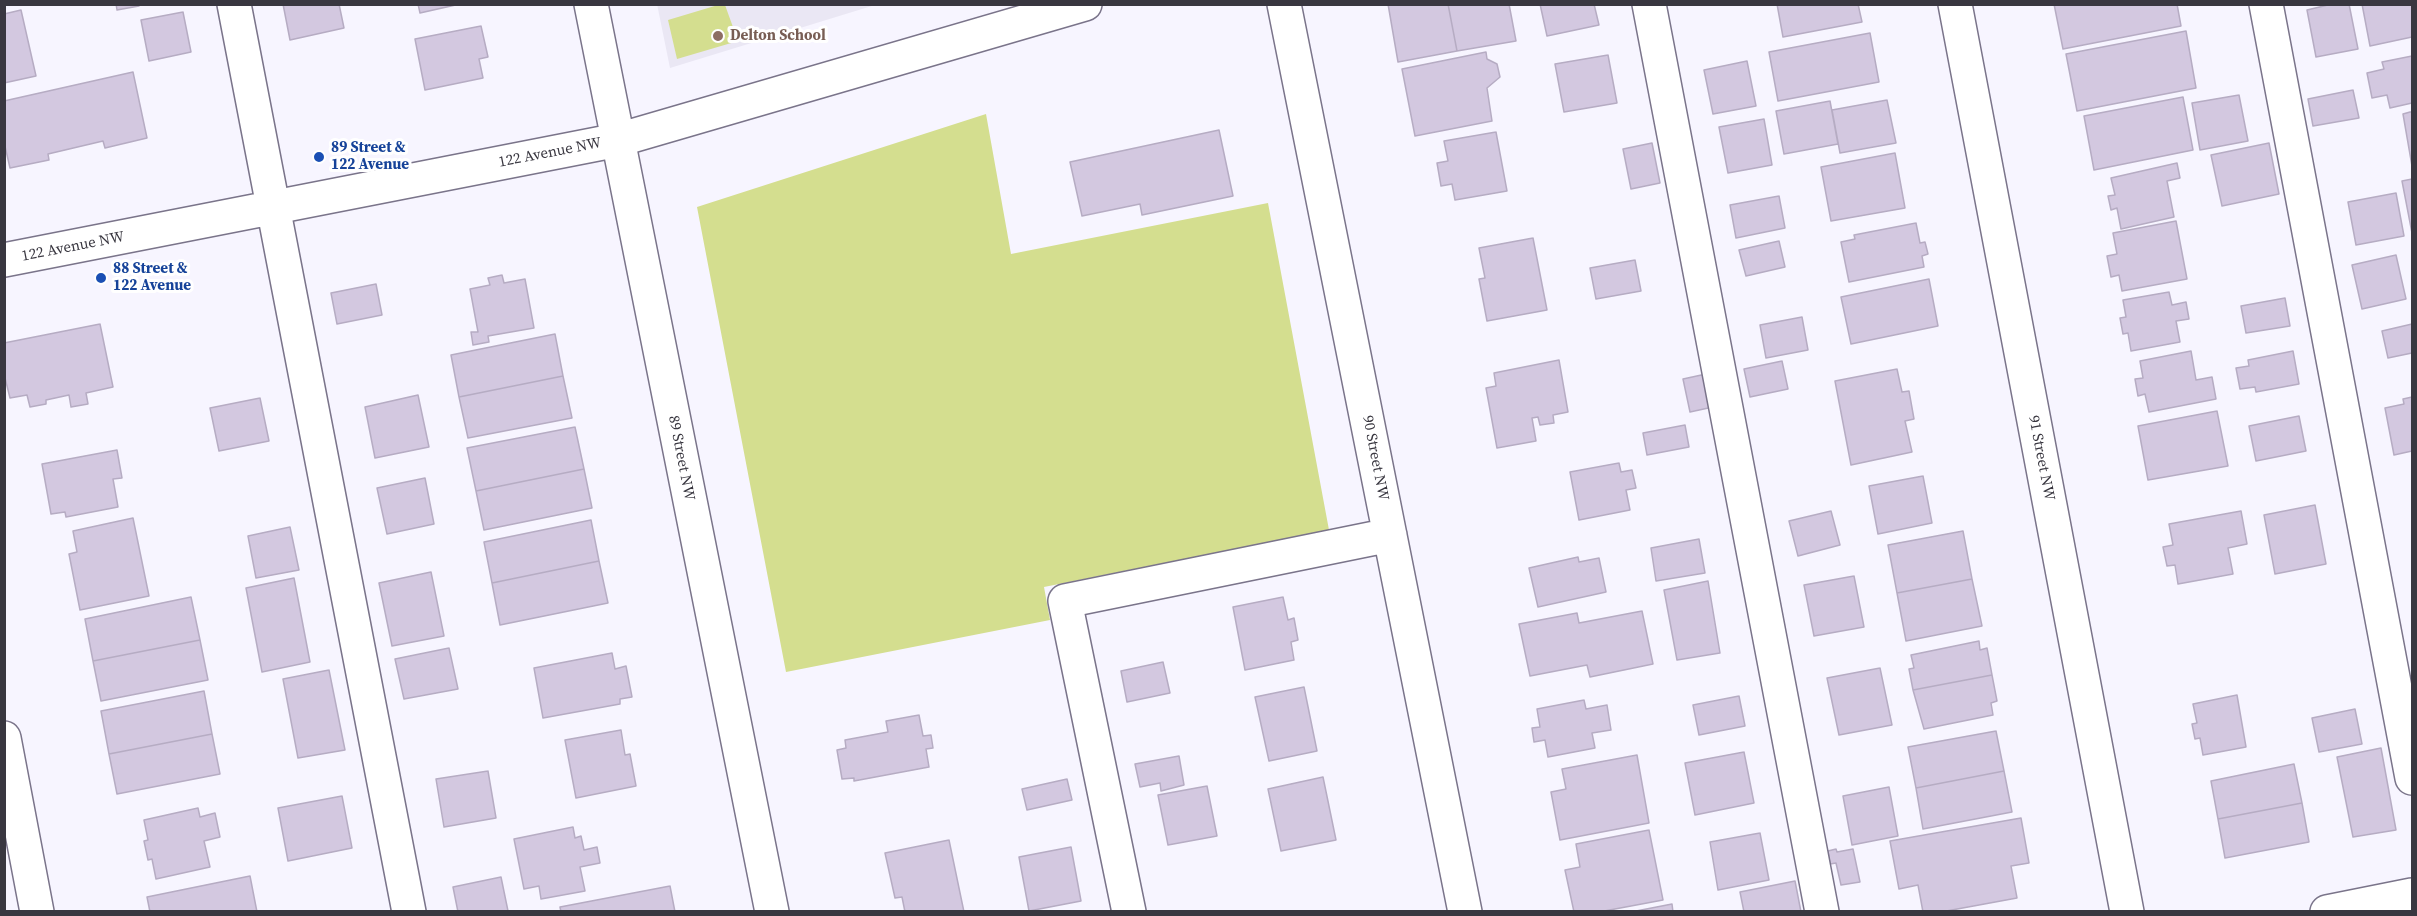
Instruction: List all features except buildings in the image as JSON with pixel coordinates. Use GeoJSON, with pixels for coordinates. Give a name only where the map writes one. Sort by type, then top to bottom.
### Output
{"type":"FeatureCollection","features":[{"type":"Feature","properties":{"kind":"street"},"geometry":{"type":"LineString","coordinates":[[234,4],[409,912]]}},
{"type":"Feature","properties":{"kind":"street","name":"89 Street NW"},"geometry":{"type":"LineString","coordinates":[[591,4],[772,912]]}},
{"type":"Feature","properties":{"kind":"street","name":"122 Avenue NW"},"geometry":{"type":"LineString","coordinates":[[4,261],[618,140],[1085,4]]}},
{"type":"Feature","properties":{"kind":"street","name":"90 Street NW"},"geometry":{"type":"LineString","coordinates":[[1284,4],[1465,912]]}},
{"type":"Feature","properties":{"kind":"street"},"geometry":{"type":"LineString","coordinates":[[1649,4],[1822,912]]}},
{"type":"Feature","properties":{"kind":"street","name":"91 Street NW"},"geometry":{"type":"LineString","coordinates":[[1955,4],[2127,912]]}},
{"type":"Feature","properties":{"kind":"street"},"geometry":{"type":"LineString","coordinates":[[2266,4],[2412,778]]}},
{"type":"Feature","properties":{"kind":"street"},"geometry":{"type":"LineString","coordinates":[[1129,912],[1065,601],[1390,535]]}},
{"type":"Feature","properties":{"kind":"street"},"geometry":{"type":"LineString","coordinates":[[4,738],[37,912]]}},
{"type":"Feature","properties":{"kind":"street"},"geometry":{"type":"LineString","coordinates":[[2327,912],[2412,895]]}},
{"type":"Feature","properties":{"kind":"shaded area","name":"Delton School"},"geometry":{"type":"Polygon","coordinates":[[[657,4],[875,5],[670,68],[657,4]]]}},
{"type":"Feature","properties":{"kind":"green space"},"geometry":{"type":"Polygon","coordinates":[[[725,5],[738,41],[677,59],[668,20],[725,5]]]}},
{"type":"Feature","properties":{"kind":"green space"},"geometry":{"type":"Polygon","coordinates":[[[986,114],[1011,254],[1268,203],[1329,530],[1044,587],[1050,620],[786,672],[697,207],[986,114]]]}},
{"type":"Feature","properties":{"kind":"place","name":"Delton School"},"geometry":{"type":"Point","coordinates":[718,36]}},
{"type":"Feature","properties":{"kind":"place","name":"89 Street & 122 Avenue"},"geometry":{"type":"Point","coordinates":[319,157]}},
{"type":"Feature","properties":{"kind":"place","name":"88 Street & 122 Avenue"},"geometry":{"type":"Point","coordinates":[101,278]}}]}
